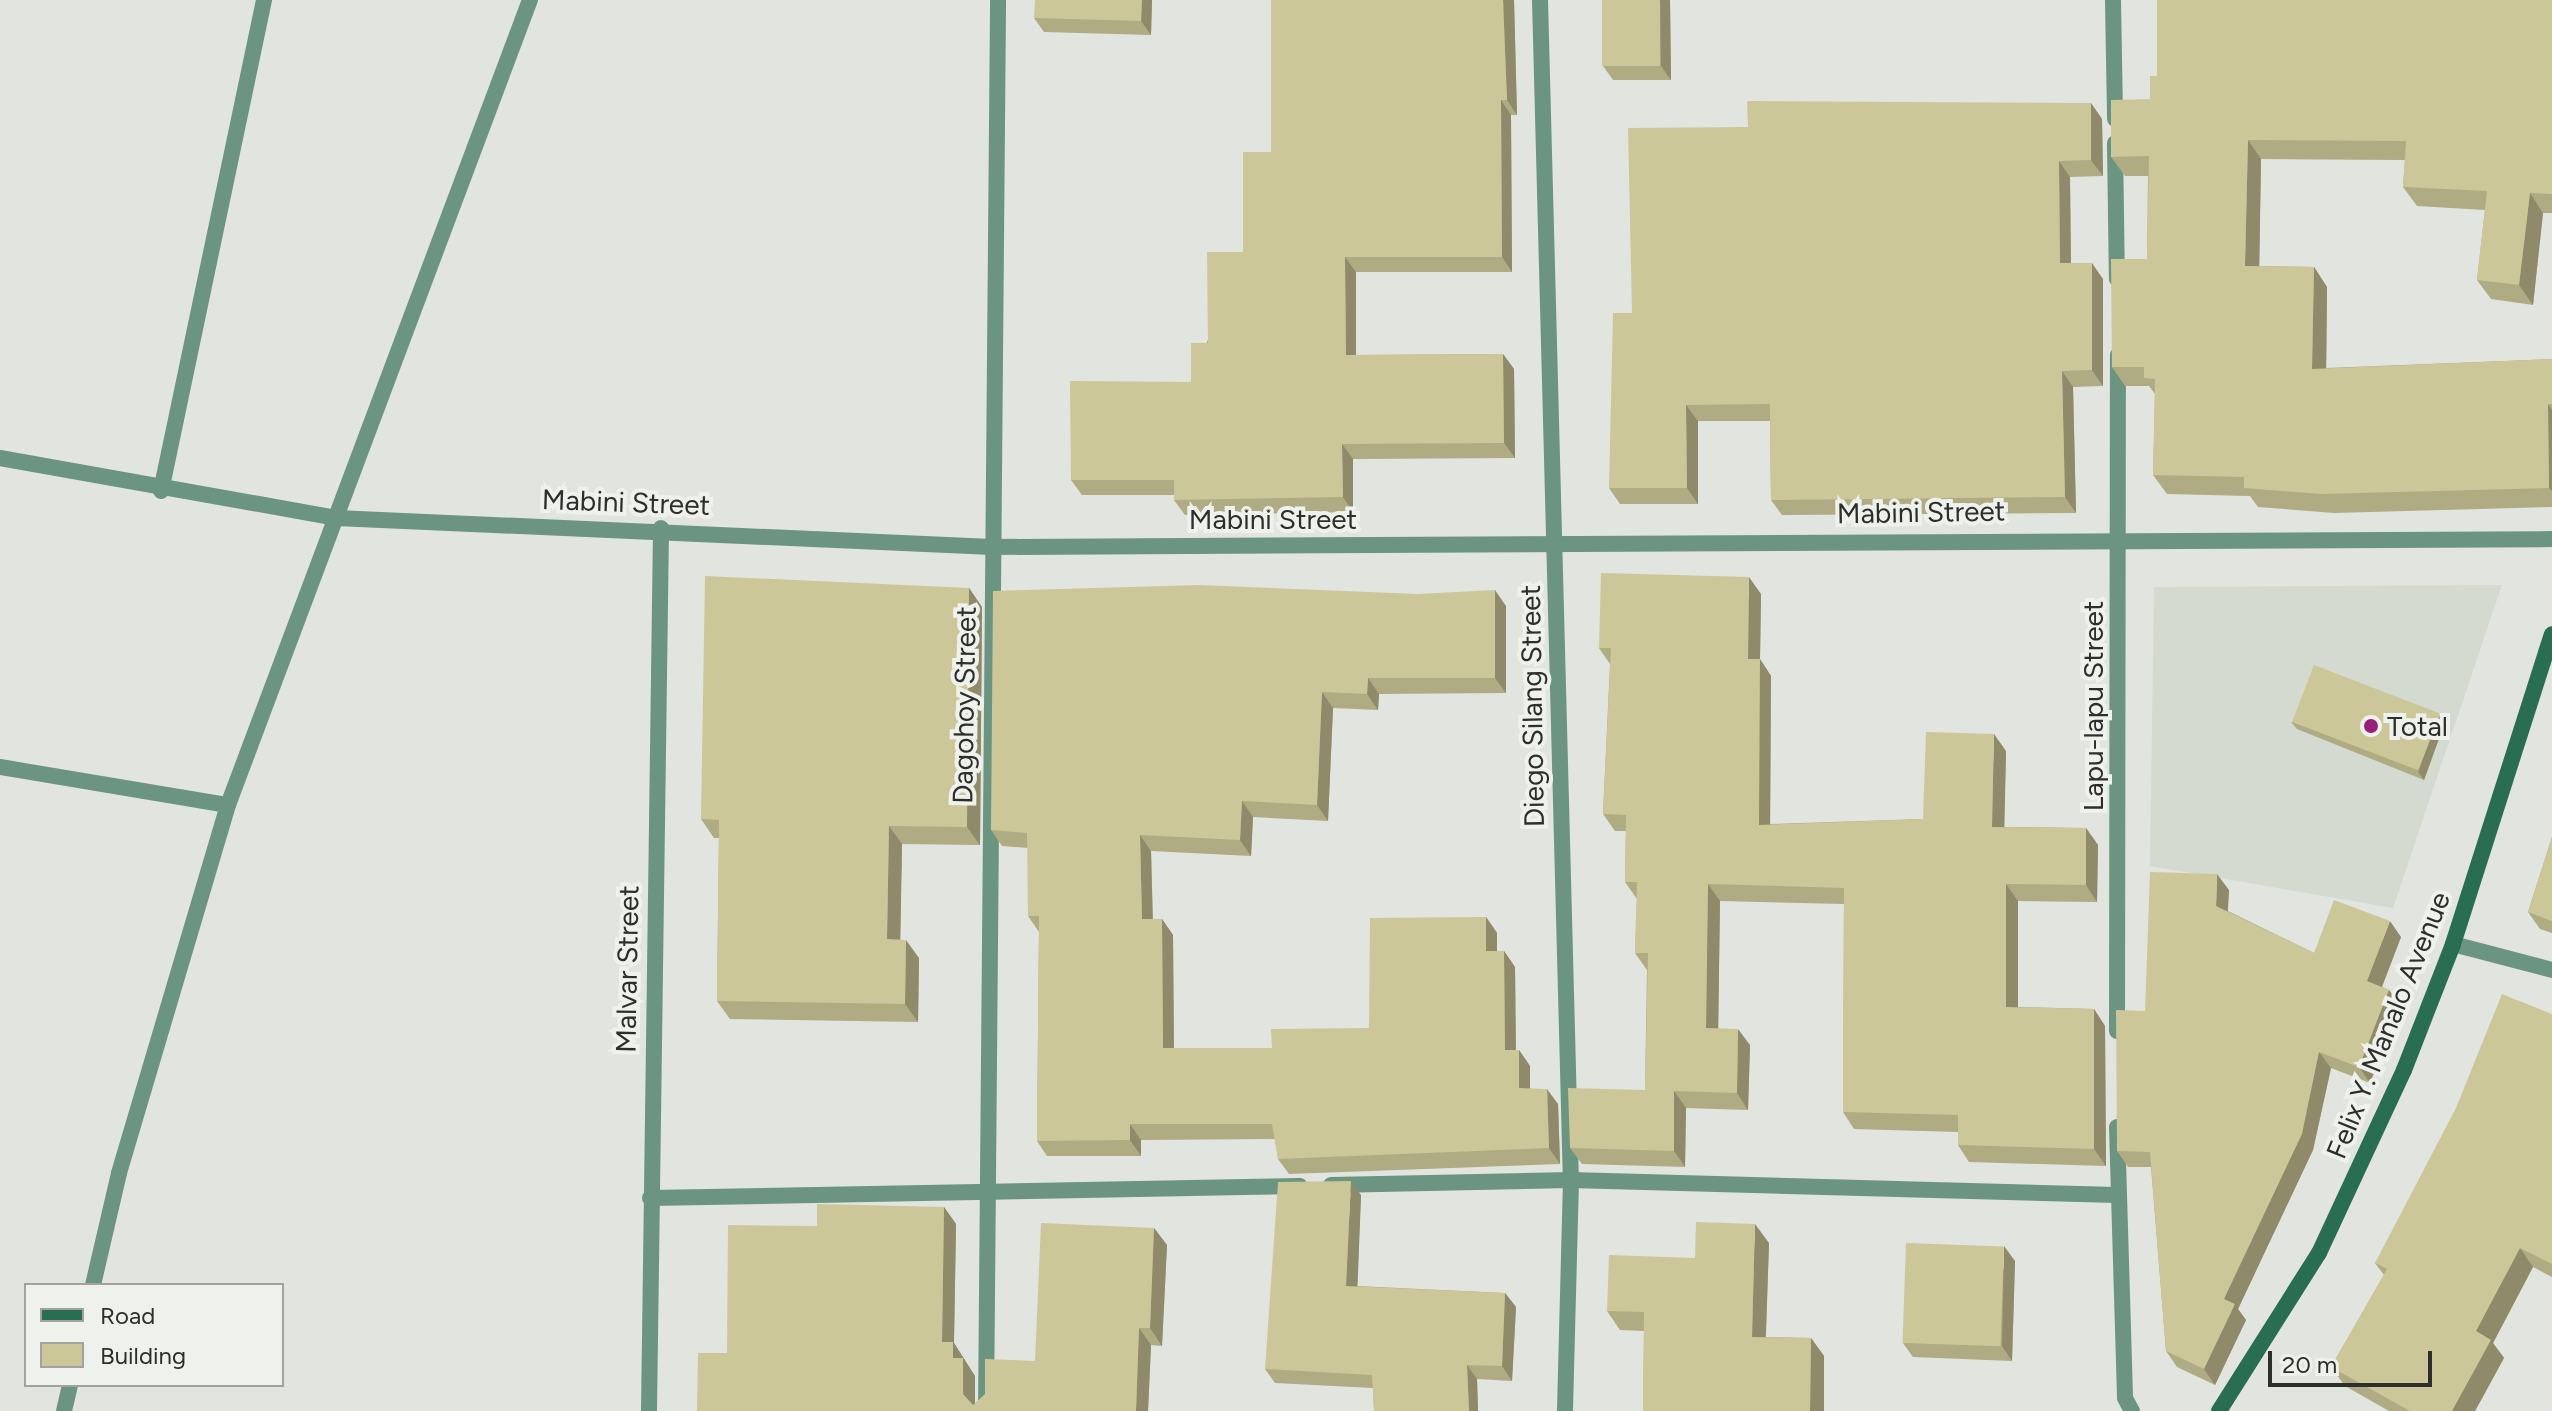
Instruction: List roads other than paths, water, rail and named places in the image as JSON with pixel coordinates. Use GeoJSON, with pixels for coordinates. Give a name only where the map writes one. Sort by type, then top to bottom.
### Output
{"type":"FeatureCollection","features":[{"type":"Feature","properties":{"kind":"main road","name":"Felix Y. Manalo Avenue"},"geometry":{"type":"LineString","coordinates":[[2219,1411],[2319,1253],[2453,944],[2552,634]]}},
{"type":"Feature","properties":{"kind":"street"},"geometry":{"type":"LineString","coordinates":[[161,491],[264,0]]}},
{"type":"Feature","properties":{"kind":"street"},"geometry":{"type":"LineString","coordinates":[[93,1283],[119,1173],[228,805],[530,0]]}},
{"type":"Feature","properties":{"kind":"street","name":"Dagohoy Street"},"geometry":{"type":"LineString","coordinates":[[986,1411],[984,1192],[998,0]]}},
{"type":"Feature","properties":{"kind":"street","name":"Diego Silang Street"},"geometry":{"type":"LineString","coordinates":[[1540,0],[1571,1180],[1565,1411]]}},
{"type":"Feature","properties":{"kind":"street"},"geometry":{"type":"LineString","coordinates":[[2113,0],[2117,300]]}},
{"type":"Feature","properties":{"kind":"street","name":"Lapu-lapu Street"},"geometry":{"type":"LineString","coordinates":[[2117,331],[2120,536],[2117,1054]]}},
{"type":"Feature","properties":{"kind":"street","name":"Mabini Street"},"geometry":{"type":"LineString","coordinates":[[0,458],[161,491],[336,518],[661,528],[992,547],[1554,544],[2120,536],[2552,539]]}},
{"type":"Feature","properties":{"kind":"street","name":"Malvar Street"},"geometry":{"type":"LineString","coordinates":[[649,1411],[661,528]]}},
{"type":"Feature","properties":{"kind":"street"},"geometry":{"type":"LineString","coordinates":[[0,767],[228,805]]}},
{"type":"Feature","properties":{"kind":"street"},"geometry":{"type":"LineString","coordinates":[[2453,944],[2552,970]]}},
{"type":"Feature","properties":{"kind":"street"},"geometry":{"type":"LineString","coordinates":[[2117,1101],[2117,1195],[2125,1398],[2132,1411]]}},
{"type":"Feature","properties":{"kind":"street"},"geometry":{"type":"LineString","coordinates":[[650,1198],[1571,1180],[2117,1195]]}},
{"type":"Feature","properties":{"kind":"street"},"geometry":{"type":"LineString","coordinates":[[64,1411],[70,1387]]}},
{"type":"Feature","properties":{"kind":"place","name":"Total"},"geometry":{"type":"Point","coordinates":[2371,726]}}]}
